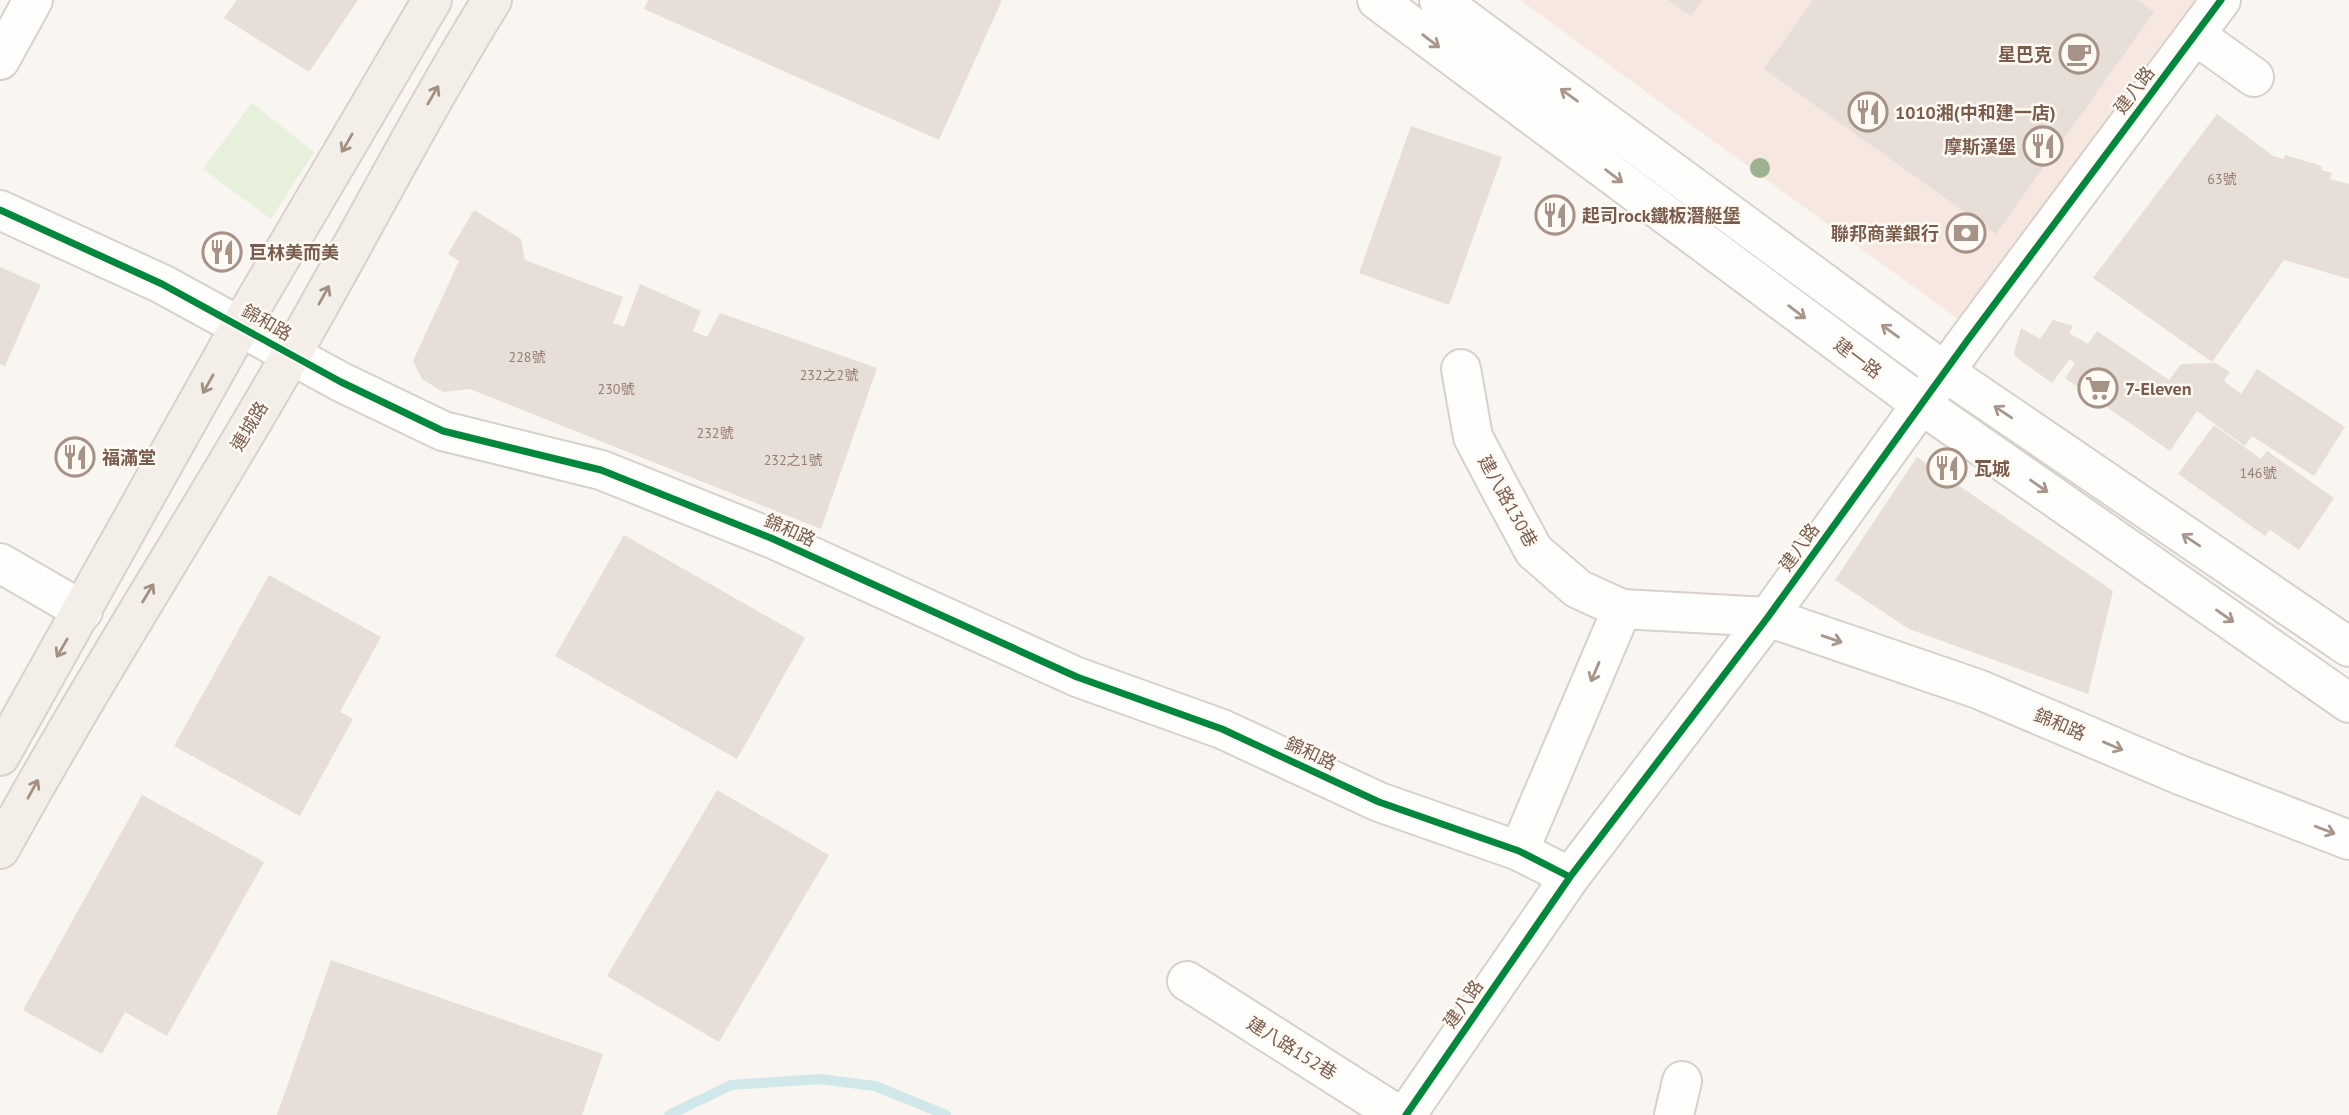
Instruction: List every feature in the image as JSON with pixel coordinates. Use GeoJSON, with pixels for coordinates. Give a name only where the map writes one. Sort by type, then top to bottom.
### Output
{"type":"FeatureCollection","features":[{"type":"Feature","properties":{"kind":"main road"},"geometry":{"type":"LineString","coordinates":[[0,756],[241,325],[432,0]]}},
{"type":"Feature","properties":{"kind":"main road","name":"連城路"},"geometry":{"type":"LineString","coordinates":[[0,849],[55,750],[291,355],[432,96],[492,0]]}},
{"type":"Feature","properties":{"kind":"street"},"geometry":{"type":"LineString","coordinates":[[0,60],[33,0]]}},
{"type":"Feature","properties":{"kind":"street","name":"建一路"},"geometry":{"type":"LineString","coordinates":[[1377,0],[1922,405],[2349,703]]}},
{"type":"Feature","properties":{"kind":"street"},"geometry":{"type":"LineString","coordinates":[[1439,0],[1945,372],[2349,647]]}},
{"type":"Feature","properties":{"kind":"street","name":"建八路"},"geometry":{"type":"LineString","coordinates":[[1406,1115],[1570,877],[1768,617],[1945,372],[2221,0]]}},
{"type":"Feature","properties":{"kind":"street"},"geometry":{"type":"LineString","coordinates":[[2195,35],[2254,77]]}},
{"type":"Feature","properties":{"kind":"street","name":"錦和路"},"geometry":{"type":"LineString","coordinates":[[0,210],[162,284],[241,325],[291,355],[443,431],[601,470],[771,538],[1077,677],[1222,729],[1379,802],[1519,851],[1570,877]]}},
{"type":"Feature","properties":{"kind":"street","name":"建八路130巷"},"geometry":{"type":"LineString","coordinates":[[1461,369],[1473,437],[1534,551],[1578,589],[1622,610],[1768,617]]}},
{"type":"Feature","properties":{"kind":"street"},"geometry":{"type":"LineString","coordinates":[[0,564],[83,611]]}},
{"type":"Feature","properties":{"kind":"street"},"geometry":{"type":"LineString","coordinates":[[1519,851],[1622,610]]}},
{"type":"Feature","properties":{"kind":"street","name":"錦和路"},"geometry":{"type":"LineString","coordinates":[[1768,617],[1978,689],[2180,775],[2349,839]]}},
{"type":"Feature","properties":{"kind":"street","name":"建八路152巷"},"geometry":{"type":"LineString","coordinates":[[1187,981],[1398,1115]]}},
{"type":"Feature","properties":{"kind":"shaded area"},"geometry":{"type":"Polygon","coordinates":[[[1520,0],[2199,0],[1962,322],[1520,0]]]}},
{"type":"Feature","properties":{"kind":"green space"},"geometry":{"type":"Polygon","coordinates":[[[252,103],[314,152],[271,219],[203,169],[252,103]]]}},
{"type":"Feature","properties":{"kind":"building"},"geometry":{"type":"Polygon","coordinates":[[[237,0],[358,0],[309,72],[224,18],[237,0]]]}},
{"type":"Feature","properties":{"kind":"building"},"geometry":{"type":"Polygon","coordinates":[[[648,0],[1002,0],[939,140],[644,9],[648,0]]]}},
{"type":"Feature","properties":{"kind":"building"},"geometry":{"type":"Polygon","coordinates":[[[1668,0],[1703,0],[1691,16],[1668,0]]]}},
{"type":"Feature","properties":{"kind":"building"},"geometry":{"type":"Polygon","coordinates":[[[1813,0],[2138,0],[2154,12],[1996,234],[1764,69],[1813,0]]]}},
{"type":"Feature","properties":{"kind":"building"},"geometry":{"type":"Polygon","coordinates":[[[2217,114],[2273,156],[2284,159],[2285,155],[2322,166],[2321,170],[2332,173],[2330,179],[2349,184],[2349,279],[2284,260],[2212,362],[2093,278],[2217,114]]]}},
{"type":"Feature","properties":{"kind":"building"},"geometry":{"type":"Polygon","coordinates":[[[1411,126],[1502,157],[1449,305],[1359,273],[1411,126]]]}},
{"type":"Feature","properties":{"kind":"building"},"geometry":{"type":"Polygon","coordinates":[[[474,210],[521,239],[525,260],[623,297],[613,323],[624,327],[640,284],[701,311],[693,331],[707,337],[720,313],[877,368],[821,529],[470,389],[443,392],[422,379],[413,361],[459,261],[448,254],[474,210]]]}},
{"type":"Feature","properties":{"kind":"building"},"geometry":{"type":"Polygon","coordinates":[[[0,267],[41,285],[5,366],[0,364],[0,267]]]}},
{"type":"Feature","properties":{"kind":"building"},"geometry":{"type":"Polygon","coordinates":[[[2053,320],[2073,326],[2069,333],[2088,344],[2097,331],[2169,380],[2181,364],[2215,363],[2230,372],[2224,381],[2241,394],[2257,369],[2345,427],[2314,476],[2252,436],[2245,446],[2197,411],[2170,451],[2065,378],[2075,363],[2070,359],[2052,383],[2017,358],[2014,353],[2021,328],[2040,339],[2053,320]]]}},
{"type":"Feature","properties":{"kind":"building"},"geometry":{"type":"Polygon","coordinates":[[[2214,425],[2261,459],[2267,451],[2334,498],[2299,550],[2270,530],[2265,536],[2178,474],[2214,425]]]}},
{"type":"Feature","properties":{"kind":"building"},"geometry":{"type":"Polygon","coordinates":[[[1917,457],[2113,591],[2088,694],[1909,629],[1835,580],[1917,457]]]}},
{"type":"Feature","properties":{"kind":"building"},"geometry":{"type":"Polygon","coordinates":[[[624,535],[805,638],[737,759],[555,656],[624,535]]]}},
{"type":"Feature","properties":{"kind":"building"},"geometry":{"type":"Polygon","coordinates":[[[269,575],[381,637],[340,712],[353,719],[300,816],[174,746],[269,575]]]}},
{"type":"Feature","properties":{"kind":"building"},"geometry":{"type":"Polygon","coordinates":[[[717,790],[829,855],[719,1042],[607,976],[717,790]]]}},
{"type":"Feature","properties":{"kind":"building"},"geometry":{"type":"Polygon","coordinates":[[[142,795],[264,862],[167,1036],[125,1012],[102,1054],[23,1010],[142,795]]]}},
{"type":"Feature","properties":{"kind":"building"},"geometry":{"type":"Polygon","coordinates":[[[331,960],[603,1054],[582,1115],[277,1115],[331,960]]]}},
{"type":"Feature","properties":{"kind":"waterway"},"geometry":{"type":"LineString","coordinates":[[669,1115],[731,1085],[820,1079],[875,1086],[946,1115]]}},
{"type":"Feature","properties":{"kind":"cycle path"},"geometry":{"type":"LineString","coordinates":[[1406,1115],[1570,877],[1768,617],[1967,341],[2221,0]]}},
{"type":"Feature","properties":{"kind":"cycle path"},"geometry":{"type":"LineString","coordinates":[[0,210],[162,284],[341,382],[443,431],[601,470],[771,538],[1077,677],[1222,729],[1379,802],[1519,851],[1570,877]]}},
{"type":"Feature","properties":{"kind":"place","name":"星巴克"},"geometry":{"type":"Point","coordinates":[2079,54]}},
{"type":"Feature","properties":{"kind":"place","name":"1010湘(中和建一店)"},"geometry":{"type":"Point","coordinates":[1868,112]}},
{"type":"Feature","properties":{"kind":"place","name":"摩斯漢堡"},"geometry":{"type":"Point","coordinates":[2043,146]}},
{"type":"Feature","properties":{"kind":"place","name":"起司rock鐵板潛艇堡"},"geometry":{"type":"Point","coordinates":[1555,215]}},
{"type":"Feature","properties":{"kind":"place","name":"聯邦商業銀行"},"geometry":{"type":"Point","coordinates":[1966,233]}},
{"type":"Feature","properties":{"kind":"place","name":"巨林美而美"},"geometry":{"type":"Point","coordinates":[222,252]}},
{"type":"Feature","properties":{"kind":"place","name":"7-Eleven"},"geometry":{"type":"Point","coordinates":[2098,388]}},
{"type":"Feature","properties":{"kind":"place","name":"福滿堂"},"geometry":{"type":"Point","coordinates":[75,457]}},
{"type":"Feature","properties":{"kind":"place","name":"瓦城"},"geometry":{"type":"Point","coordinates":[1947,468]}}]}
